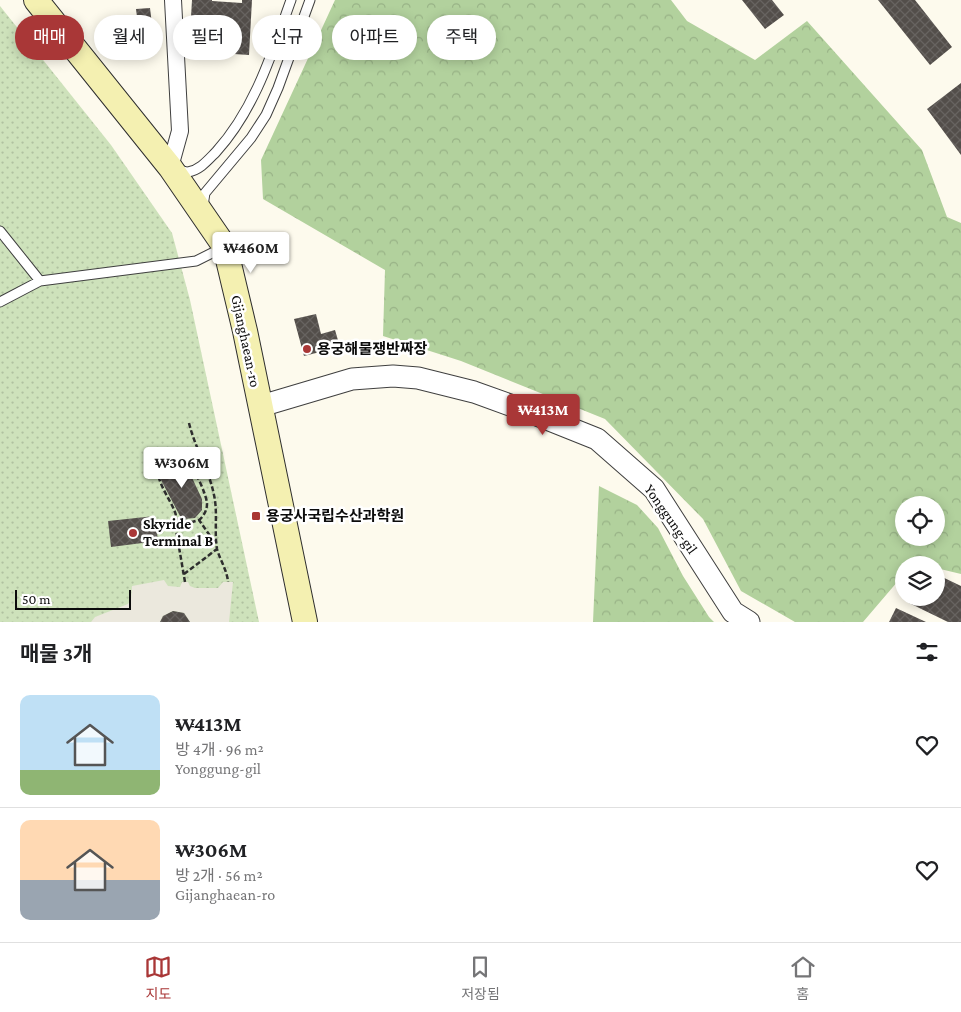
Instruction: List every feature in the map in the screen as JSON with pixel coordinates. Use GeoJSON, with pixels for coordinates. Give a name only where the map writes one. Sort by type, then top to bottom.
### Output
{"type":"FeatureCollection","features":[{"type":"Feature","properties":{"kind":"main road","name":"Gijanghaean-ro"},"geometry":{"type":"LineString","coordinates":[[36,0],[170,167],[225,246],[261,406],[305,622]]}},
{"type":"Feature","properties":{"kind":"street"},"geometry":{"type":"LineString","coordinates":[[170,167],[180,131],[173,0]]}},
{"type":"Feature","properties":{"kind":"street","name":"Yonggung-gil"},"geometry":{"type":"LineString","coordinates":[[261,406],[352,379],[393,376],[418,378],[474,392],[597,438],[654,489],[733,612],[749,622]]}},
{"type":"Feature","properties":{"kind":"lane"},"geometry":{"type":"LineString","coordinates":[[170,167],[187,172],[199,168],[222,145],[251,102],[261,81],[291,0]]}},
{"type":"Feature","properties":{"kind":"lane"},"geometry":{"type":"LineString","coordinates":[[202,212],[205,193],[246,145],[266,114],[278,88],[310,0]]}},
{"type":"Feature","properties":{"kind":"lane"},"geometry":{"type":"LineString","coordinates":[[0,231],[40,281]]}},
{"type":"Feature","properties":{"kind":"lane"},"geometry":{"type":"LineString","coordinates":[[0,302],[40,281],[196,262],[225,246]]}},
{"type":"Feature","properties":{"kind":"path"},"geometry":{"type":"LineString","coordinates":[[188,423],[214,495],[217,514],[217,549],[228,582]]}},
{"type":"Feature","properties":{"kind":"path"},"geometry":{"type":"LineString","coordinates":[[176,519],[192,522],[199,520],[203,517],[206,510],[206,496],[189,462],[176,456],[165,459],[158,468],[158,478],[176,515],[176,519],[176,524],[185,582]]}},
{"type":"Feature","properties":{"kind":"path"},"geometry":{"type":"LineString","coordinates":[[199,520],[212,540],[217,544]]}},
{"type":"Feature","properties":{"kind":"path"},"geometry":{"type":"LineString","coordinates":[[156,524],[166,522],[176,524]]}},
{"type":"Feature","properties":{"kind":"path"},"geometry":{"type":"LineString","coordinates":[[184,574],[217,549]]}},
{"type":"Feature","properties":{"kind":"green space"},"geometry":{"type":"Polygon","coordinates":[[[335,0],[671,0],[687,21],[755,60],[807,21],[922,150],[947,217],[961,223],[961,574],[945,570],[945,556],[895,556],[895,585],[863,622],[795,622],[741,591],[703,519],[605,419],[461,361],[383,336],[385,270],[263,199],[261,160],[307,60],[322,60],[322,28],[335,0]]]}},
{"type":"Feature","properties":{"kind":"green space"},"geometry":{"type":"Polygon","coordinates":[[[0,6],[15,25],[15,60],[43,60],[111,145],[172,233],[190,300],[259,622],[0,622],[0,6]]]}},
{"type":"Feature","properties":{"kind":"green space"},"geometry":{"type":"Polygon","coordinates":[[[599,486],[637,505],[658,528],[683,576],[714,622],[593,622],[599,486]]]}},
{"type":"Feature","properties":{"kind":"shaded area"},"geometry":{"type":"Polygon","coordinates":[[[164,580],[168,586],[180,587],[182,582],[188,582],[190,586],[195,588],[218,588],[223,582],[233,582],[229,622],[190,622],[184,613],[173,611],[163,616],[160,622],[91,622],[95,617],[128,604],[131,599],[132,586],[164,580]]]}},
{"type":"Feature","properties":{"kind":"building"},"geometry":{"type":"Polygon","coordinates":[[[192,0],[242,3],[242,0],[252,0],[249,55],[242,55],[242,15],[191,15],[192,0]]]}},
{"type":"Feature","properties":{"kind":"building"},"geometry":{"type":"Polygon","coordinates":[[[742,0],[772,0],[784,15],[765,29],[742,0]]]}},
{"type":"Feature","properties":{"kind":"building"},"geometry":{"type":"Polygon","coordinates":[[[878,0],[915,0],[952,47],[930,65],[878,0]]]}},
{"type":"Feature","properties":{"kind":"building"},"geometry":{"type":"Polygon","coordinates":[[[150,8],[151,15],[137,15],[136,9],[150,8]]]}},
{"type":"Feature","properties":{"kind":"building"},"geometry":{"type":"Polygon","coordinates":[[[961,83],[961,155],[927,109],[961,83]]]}},
{"type":"Feature","properties":{"kind":"building"},"geometry":{"type":"Polygon","coordinates":[[[316,314],[321,334],[335,330],[340,347],[304,356],[294,319],[316,314]]]}},
{"type":"Feature","properties":{"kind":"building"},"geometry":{"type":"Polygon","coordinates":[[[173,459],[178,460],[187,467],[202,499],[202,510],[195,518],[184,519],[180,516],[161,480],[160,475],[163,464],[173,459]]]}},
{"type":"Feature","properties":{"kind":"building","name":"Skyride Terminal B"},"geometry":{"type":"Polygon","coordinates":[[[155,516],[158,541],[111,547],[108,521],[155,516]]]}},
{"type":"Feature","properties":{"kind":"building"},"geometry":{"type":"Polygon","coordinates":[[[945,578],[961,586],[961,622],[948,622],[915,606],[945,606],[945,578]]]}},
{"type":"Feature","properties":{"kind":"building"},"geometry":{"type":"Polygon","coordinates":[[[896,608],[926,622],[889,622],[896,608]]]}},
{"type":"Feature","properties":{"kind":"building"},"geometry":{"type":"Polygon","coordinates":[[[173,611],[184,613],[190,622],[160,622],[163,616],[173,611]]]}},
{"type":"Feature","properties":{"kind":"place","name":"용궁해물쟁반짜장"},"geometry":{"type":"Point","coordinates":[307,349]}},
{"type":"Feature","properties":{"kind":"place","name":"용궁사국립수산과학원"},"geometry":{"type":"Point","coordinates":[256,516]}},
{"type":"Feature","properties":{"kind":"place","name":"Skyride Terminal B"},"geometry":{"type":"Point","coordinates":[133,533]}}]}
